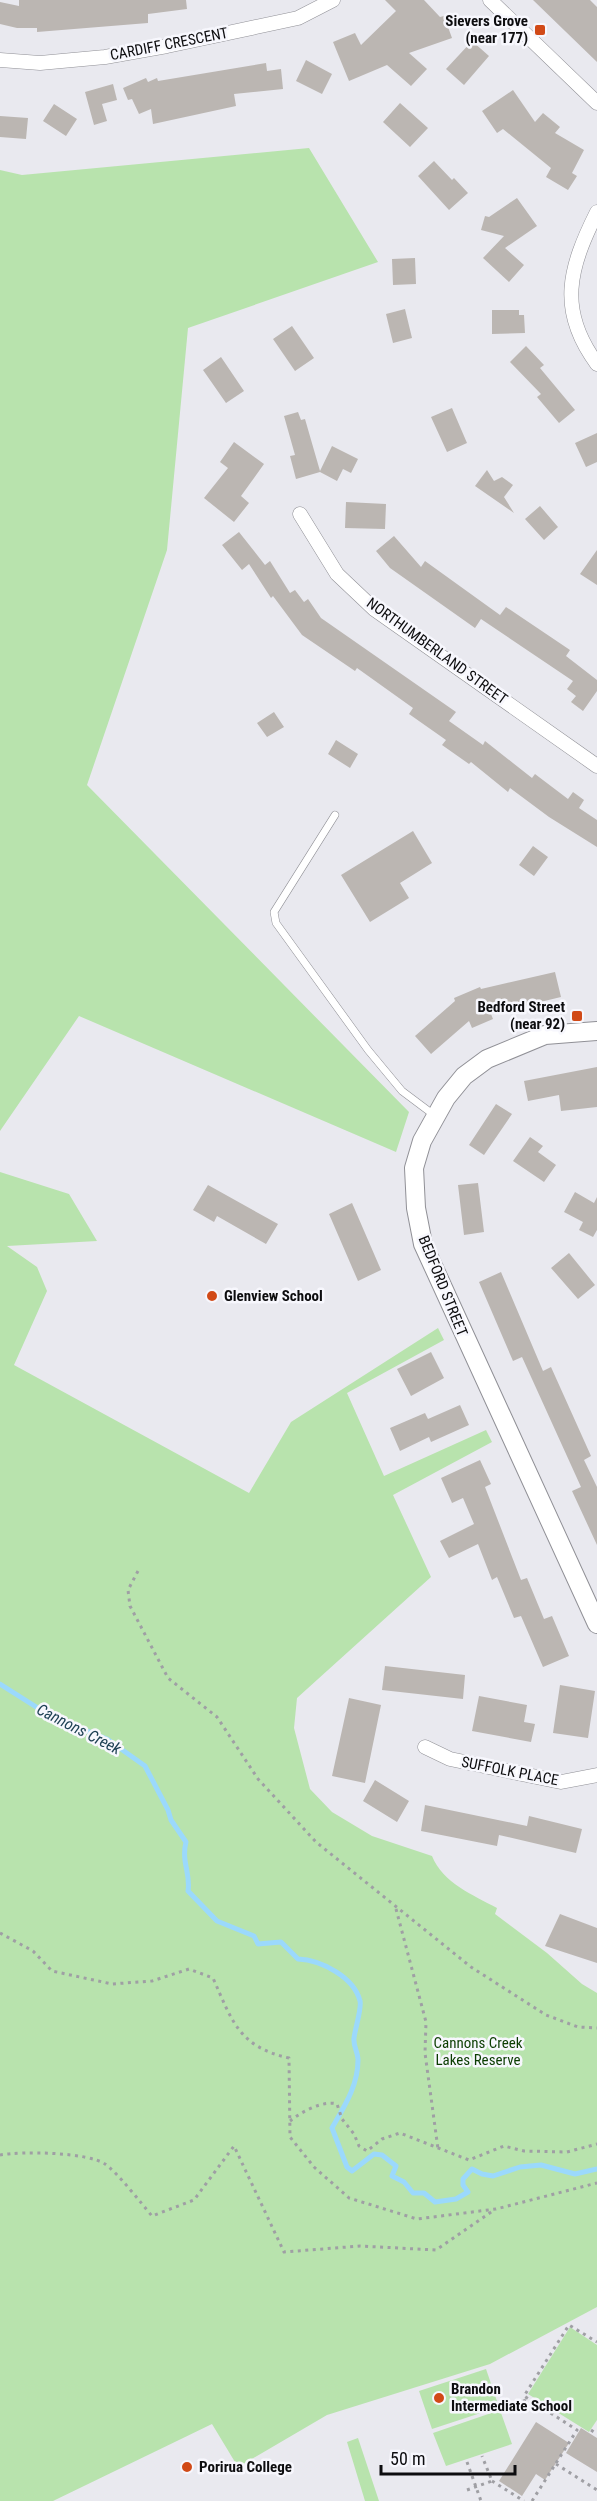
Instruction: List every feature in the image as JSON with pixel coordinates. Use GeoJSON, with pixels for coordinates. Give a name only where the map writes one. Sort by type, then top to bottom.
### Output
{"type":"FeatureCollection","features":[{"type":"Feature","properties":{"kind":"street","name":"CARDIFF CRESCENT"},"geometry":{"type":"LineString","coordinates":[[0,60],[40,63],[105,57],[167,46],[298,18],[333,0]]}},
{"type":"Feature","properties":{"kind":"street"},"geometry":{"type":"LineString","coordinates":[[490,0],[597,104]]}},
{"type":"Feature","properties":{"kind":"street"},"geometry":{"type":"LineString","coordinates":[[597,212],[576,258],[572,284],[572,309],[582,341],[597,364]]}},
{"type":"Feature","properties":{"kind":"street","name":"NORTHUMBERLAND STREET"},"geometry":{"type":"LineString","coordinates":[[300,514],[337,574],[374,609],[597,766]]}},
{"type":"Feature","properties":{"kind":"street","name":"BEDFORD STREET"},"geometry":{"type":"LineString","coordinates":[[597,1031],[544,1035],[487,1059],[464,1076],[446,1098],[422,1141],[414,1168],[416,1208],[423,1244],[597,1624]]}},
{"type":"Feature","properties":{"kind":"street","name":"SUFFOLK PLACE"},"geometry":{"type":"LineString","coordinates":[[425,1747],[450,1759],[561,1782],[597,1775]]}},
{"type":"Feature","properties":{"kind":"lane"},"geometry":{"type":"LineString","coordinates":[[335,815],[274,912],[276,923],[361,1041],[402,1091],[436,1116]]}},
{"type":"Feature","properties":{"kind":"path"},"geometry":{"type":"LineString","coordinates":[[138,1571],[128,1590],[130,1606],[168,1678],[217,1717],[258,1779],[316,1842],[471,1967],[546,2015],[578,2027],[597,2028]]}},
{"type":"Feature","properties":{"kind":"path"},"geometry":{"type":"LineString","coordinates":[[396,1907],[426,2022],[425,2053],[438,2149]]}},
{"type":"Feature","properties":{"kind":"path"},"geometry":{"type":"LineString","coordinates":[[0,1933],[33,1951],[52,1971],[80,1978],[112,1984],[132,1983],[152,1981],[189,1969],[213,1978],[230,2016],[246,2040],[271,2054],[289,2058],[290,2137],[314,2167],[349,2198],[417,2219],[496,2209],[597,2183]]}},
{"type":"Feature","properties":{"kind":"path"},"geometry":{"type":"LineString","coordinates":[[290,2121],[300,2113],[330,2102],[337,2104],[342,2119],[354,2133],[359,2146],[367,2151],[382,2139],[400,2133],[469,2160],[504,2146],[524,2151],[567,2152],[597,2144]]}},
{"type":"Feature","properties":{"kind":"path"},"geometry":{"type":"LineString","coordinates":[[0,2155],[59,2154],[90,2158],[106,2164],[152,2216],[194,2200],[234,2146],[284,2252],[360,2246],[436,2250],[496,2209]]}},
{"type":"Feature","properties":{"kind":"path"},"geometry":{"type":"LineString","coordinates":[[532,2501],[578,2430],[524,2396],[569,2325],[597,2342]]}},
{"type":"Feature","properties":{"kind":"path"},"geometry":{"type":"LineString","coordinates":[[502,2409],[529,2399]]}},
{"type":"Feature","properties":{"kind":"path"},"geometry":{"type":"LineString","coordinates":[[591,2430],[597,2434]]}},
{"type":"Feature","properties":{"kind":"path"},"geometry":{"type":"LineString","coordinates":[[482,2457],[492,2481],[524,2501]]}},
{"type":"Feature","properties":{"kind":"path"},"geometry":{"type":"LineString","coordinates":[[467,2462],[481,2501]]}},
{"type":"Feature","properties":{"kind":"path"},"geometry":{"type":"LineString","coordinates":[[556,2464],[597,2490]]}},
{"type":"Feature","properties":{"kind":"path"},"geometry":{"type":"LineString","coordinates":[[467,2490],[492,2481]]}},
{"type":"Feature","properties":{"kind":"green space"},"geometry":{"type":"Polygon","coordinates":[[[309,148],[378,262],[188,328],[167,550],[87,785],[409,1112],[396,1152],[79,1016],[0,1131],[0,170],[22,175],[309,148]]]}},
{"type":"Feature","properties":{"kind":"green space","name":"Cannons Creek Lakes Reserve"},"geometry":{"type":"Polygon","coordinates":[[[0,1172],[69,1194],[97,1241],[7,1246],[37,1267],[47,1291],[14,1365],[249,1493],[291,1422],[438,1328],[444,1340],[347,1393],[384,1476],[486,1430],[492,1442],[393,1495],[431,1577],[297,1698],[294,1728],[310,1789],[332,1812],[372,1836],[432,1856],[443,1874],[451,1881],[497,1908],[495,1914],[547,1953],[582,1984],[597,1993],[597,2307],[490,2364],[327,2415],[238,2467],[212,2424],[53,2501],[0,2501],[0,1172]]]}},
{"type":"Feature","properties":{"kind":"green space"},"geometry":{"type":"Polygon","coordinates":[[[570,2327],[597,2345],[597,2420],[589,2432],[528,2394],[570,2327]]]}},
{"type":"Feature","properties":{"kind":"green space"},"geometry":{"type":"Polygon","coordinates":[[[486,2369],[499,2407],[432,2429],[419,2391],[486,2369]]]}},
{"type":"Feature","properties":{"kind":"green space"},"geometry":{"type":"Polygon","coordinates":[[[500,2410],[512,2444],[446,2466],[433,2433],[500,2410]]]}},
{"type":"Feature","properties":{"kind":"green space"},"geometry":{"type":"Polygon","coordinates":[[[358,2438],[379,2501],[365,2501],[347,2442],[358,2438]]]}},
{"type":"Feature","properties":{"kind":"building"},"geometry":{"type":"Polygon","coordinates":[[[19,0],[186,0],[187,9],[148,14],[148,23],[37,32],[37,28],[17,28],[0,24],[0,2],[19,6],[19,0]]]}},
{"type":"Feature","properties":{"kind":"building"},"geometry":{"type":"Polygon","coordinates":[[[385,0],[424,0],[440,17],[444,16],[452,38],[409,53],[427,69],[411,86],[387,65],[349,81],[333,42],[355,33],[361,45],[396,11],[385,0]]]}},
{"type":"Feature","properties":{"kind":"building"},"geometry":{"type":"Polygon","coordinates":[[[533,0],[590,0],[597,7],[597,62],[533,0]]]}},
{"type":"Feature","properties":{"kind":"building"},"geometry":{"type":"Polygon","coordinates":[[[472,41],[489,56],[464,85],[446,69],[472,41]]]}},
{"type":"Feature","properties":{"kind":"building"},"geometry":{"type":"Polygon","coordinates":[[[306,60],[332,74],[322,94],[296,81],[306,60]]]}},
{"type":"Feature","properties":{"kind":"building"},"geometry":{"type":"Polygon","coordinates":[[[266,63],[267,71],[281,69],[283,89],[234,94],[236,106],[153,124],[151,109],[139,114],[132,99],[128,100],[123,88],[146,78],[148,82],[157,78],[158,81],[266,63]]]}},
{"type":"Feature","properties":{"kind":"building"},"geometry":{"type":"Polygon","coordinates":[[[113,84],[117,100],[102,104],[107,121],[94,125],[85,92],[113,84]]]}},
{"type":"Feature","properties":{"kind":"building"},"geometry":{"type":"Polygon","coordinates":[[[513,90],[535,122],[543,113],[560,127],[555,133],[584,150],[572,173],[577,176],[568,190],[546,177],[551,168],[503,129],[497,133],[482,111],[513,90]]]}},
{"type":"Feature","properties":{"kind":"building"},"geometry":{"type":"Polygon","coordinates":[[[400,103],[428,128],[410,147],[383,122],[400,103]]]}},
{"type":"Feature","properties":{"kind":"building"},"geometry":{"type":"Polygon","coordinates":[[[54,104],[77,119],[66,136],[43,121],[54,104]]]}},
{"type":"Feature","properties":{"kind":"building"},"geometry":{"type":"Polygon","coordinates":[[[0,116],[28,118],[26,139],[0,137],[0,116]]]}},
{"type":"Feature","properties":{"kind":"building"},"geometry":{"type":"Polygon","coordinates":[[[434,161],[468,193],[449,210],[418,176],[434,161]]]}},
{"type":"Feature","properties":{"kind":"building"},"geometry":{"type":"Polygon","coordinates":[[[517,198],[537,226],[505,248],[524,265],[509,282],[483,258],[504,236],[481,230],[485,216],[489,217],[517,198]]]}},
{"type":"Feature","properties":{"kind":"building"},"geometry":{"type":"Polygon","coordinates":[[[415,258],[416,284],[393,285],[392,259],[415,258]]]}},
{"type":"Feature","properties":{"kind":"building"},"geometry":{"type":"Polygon","coordinates":[[[405,309],[412,338],[393,343],[386,314],[405,309]]]}},
{"type":"Feature","properties":{"kind":"building"},"geometry":{"type":"Polygon","coordinates":[[[492,310],[519,310],[519,315],[524,315],[525,333],[492,334],[492,310]]]}},
{"type":"Feature","properties":{"kind":"building"},"geometry":{"type":"Polygon","coordinates":[[[292,326],[314,358],[295,371],[273,339],[292,326]]]}},
{"type":"Feature","properties":{"kind":"building"},"geometry":{"type":"Polygon","coordinates":[[[526,346],[544,365],[540,368],[575,410],[559,423],[537,397],[541,394],[510,362],[526,346]]]}},
{"type":"Feature","properties":{"kind":"building"},"geometry":{"type":"Polygon","coordinates":[[[221,357],[244,391],[226,403],[203,370],[221,357]]]}},
{"type":"Feature","properties":{"kind":"building"},"geometry":{"type":"Polygon","coordinates":[[[452,408],[467,443],[447,452],[431,417],[452,408]]]}},
{"type":"Feature","properties":{"kind":"building"},"geometry":{"type":"Polygon","coordinates":[[[298,412],[301,420],[305,419],[320,471],[332,446],[358,459],[351,473],[343,469],[337,481],[320,472],[296,479],[290,456],[295,455],[284,416],[298,412]]]}},
{"type":"Feature","properties":{"kind":"building"},"geometry":{"type":"Polygon","coordinates":[[[597,433],[597,462],[586,467],[575,443],[597,433]]]}},
{"type":"Feature","properties":{"kind":"building"},"geometry":{"type":"Polygon","coordinates":[[[234,442],[264,464],[241,496],[249,503],[234,522],[204,498],[228,468],[220,462],[234,442]]]}},
{"type":"Feature","properties":{"kind":"building"},"geometry":{"type":"Polygon","coordinates":[[[487,470],[494,481],[502,477],[513,485],[504,497],[514,513],[475,486],[487,470]]]}},
{"type":"Feature","properties":{"kind":"building"},"geometry":{"type":"Polygon","coordinates":[[[346,502],[386,504],[385,529],[345,528],[346,502]]]}},
{"type":"Feature","properties":{"kind":"building"},"geometry":{"type":"Polygon","coordinates":[[[540,506],[558,527],[544,540],[525,519],[540,506]]]}},
{"type":"Feature","properties":{"kind":"building"},"geometry":{"type":"Polygon","coordinates":[[[239,532],[265,565],[270,561],[290,593],[295,590],[304,602],[308,599],[321,618],[456,712],[449,721],[483,745],[485,741],[532,778],[535,774],[568,799],[573,792],[584,800],[579,808],[597,820],[597,847],[549,817],[510,788],[508,792],[471,762],[469,764],[442,745],[446,740],[409,714],[413,708],[357,668],[355,671],[302,635],[273,596],[271,598],[249,564],[242,570],[222,545],[239,532]]]}},
{"type":"Feature","properties":{"kind":"building"},"geometry":{"type":"Polygon","coordinates":[[[394,536],[421,567],[425,561],[500,615],[506,607],[570,650],[566,656],[597,680],[597,691],[583,711],[571,702],[576,696],[567,689],[573,681],[481,619],[475,628],[390,568],[376,551],[394,536]]]}},
{"type":"Feature","properties":{"kind":"building"},"geometry":{"type":"Polygon","coordinates":[[[597,550],[597,585],[580,574],[597,550]]]}},
{"type":"Feature","properties":{"kind":"building"},"geometry":{"type":"Polygon","coordinates":[[[274,712],[284,727],[267,737],[257,723],[274,712]]]}},
{"type":"Feature","properties":{"kind":"building"},"geometry":{"type":"Polygon","coordinates":[[[336,740],[358,754],[350,768],[328,754],[336,740]]]}},
{"type":"Feature","properties":{"kind":"building"},"geometry":{"type":"Polygon","coordinates":[[[413,831],[432,863],[400,883],[409,898],[370,922],[341,875],[413,831]]]}},
{"type":"Feature","properties":{"kind":"building"},"geometry":{"type":"Polygon","coordinates":[[[533,846],[548,857],[534,876],[519,865],[533,846]]]}},
{"type":"Feature","properties":{"kind":"building"},"geometry":{"type":"Polygon","coordinates":[[[555,972],[561,997],[491,1014],[493,1019],[472,1028],[469,1021],[431,1054],[415,1036],[455,1001],[454,998],[480,987],[481,989],[555,972]]]}},
{"type":"Feature","properties":{"kind":"building"},"geometry":{"type":"Polygon","coordinates":[[[597,1067],[597,1107],[561,1111],[559,1095],[528,1101],[524,1081],[597,1067]]]}},
{"type":"Feature","properties":{"kind":"building"},"geometry":{"type":"Polygon","coordinates":[[[496,1104],[512,1114],[484,1155],[469,1145],[496,1104]]]}},
{"type":"Feature","properties":{"kind":"building"},"geometry":{"type":"Polygon","coordinates":[[[530,1137],[543,1146],[538,1152],[556,1165],[544,1182],[513,1161],[530,1137]]]}},
{"type":"Feature","properties":{"kind":"building"},"geometry":{"type":"Polygon","coordinates":[[[478,1183],[484,1232],[464,1235],[458,1185],[478,1183]]]}},
{"type":"Feature","properties":{"kind":"building"},"geometry":{"type":"Polygon","coordinates":[[[208,1185],[278,1224],[266,1244],[217,1216],[214,1222],[193,1210],[208,1185]]]}},
{"type":"Feature","properties":{"kind":"building"},"geometry":{"type":"Polygon","coordinates":[[[575,1192],[594,1203],[597,1197],[597,1230],[593,1237],[579,1230],[583,1222],[564,1212],[575,1192]]]}},
{"type":"Feature","properties":{"kind":"building"},"geometry":{"type":"Polygon","coordinates":[[[352,1203],[381,1270],[358,1281],[329,1214],[352,1203]]]}},
{"type":"Feature","properties":{"kind":"building"},"geometry":{"type":"Polygon","coordinates":[[[569,1253],[595,1285],[578,1299],[551,1268],[569,1253]]]}},
{"type":"Feature","properties":{"kind":"building"},"geometry":{"type":"Polygon","coordinates":[[[501,1272],[543,1371],[551,1367],[591,1456],[584,1460],[597,1487],[597,1545],[572,1491],[581,1487],[522,1357],[513,1361],[479,1282],[501,1272]]]}},
{"type":"Feature","properties":{"kind":"building"},"geometry":{"type":"Polygon","coordinates":[[[431,1352],[444,1378],[411,1396],[397,1369],[431,1352]]]}},
{"type":"Feature","properties":{"kind":"building"},"geometry":{"type":"Polygon","coordinates":[[[460,1405],[469,1425],[431,1442],[429,1437],[400,1451],[390,1428],[425,1413],[428,1419],[460,1405]]]}},
{"type":"Feature","properties":{"kind":"building"},"geometry":{"type":"Polygon","coordinates":[[[480,1460],[491,1484],[485,1487],[521,1580],[527,1578],[544,1619],[552,1616],[569,1656],[543,1667],[521,1616],[514,1618],[497,1577],[492,1580],[478,1544],[449,1558],[440,1541],[474,1524],[463,1498],[452,1503],[441,1478],[480,1460]]]}},
{"type":"Feature","properties":{"kind":"building"},"geometry":{"type":"Polygon","coordinates":[[[385,1666],[465,1675],[463,1699],[382,1690],[385,1666]]]}},
{"type":"Feature","properties":{"kind":"building"},"geometry":{"type":"Polygon","coordinates":[[[560,1685],[595,1691],[588,1738],[553,1733],[560,1685]]]}},
{"type":"Feature","properties":{"kind":"building"},"geometry":{"type":"Polygon","coordinates":[[[479,1696],[527,1705],[524,1722],[535,1724],[531,1742],[472,1731],[479,1696]]]}},
{"type":"Feature","properties":{"kind":"building"},"geometry":{"type":"Polygon","coordinates":[[[349,1698],[381,1705],[365,1783],[332,1776],[349,1698]]]}},
{"type":"Feature","properties":{"kind":"building"},"geometry":{"type":"Polygon","coordinates":[[[375,1780],[409,1801],[397,1822],[363,1801],[375,1780]]]}},
{"type":"Feature","properties":{"kind":"building"},"geometry":{"type":"Polygon","coordinates":[[[425,1805],[527,1826],[529,1816],[582,1829],[576,1853],[499,1835],[497,1846],[421,1831],[425,1805]]]}},
{"type":"Feature","properties":{"kind":"building"},"geometry":{"type":"Polygon","coordinates":[[[560,1914],[597,1928],[597,1963],[545,1946],[560,1914]]]}},
{"type":"Feature","properties":{"kind":"building"},"geometry":{"type":"Polygon","coordinates":[[[536,2422],[569,2443],[545,2480],[536,2474],[522,2496],[499,2481],[536,2422]]]}},
{"type":"Feature","properties":{"kind":"building"},"geometry":{"type":"Polygon","coordinates":[[[581,2428],[597,2438],[597,2472],[566,2453],[581,2428]]]}},
{"type":"Feature","properties":{"kind":"waterway","name":"Cannons Creek"},"geometry":{"type":"LineString","coordinates":[[0,1684],[52,1717],[107,1739],[145,1766],[171,1820],[186,1842],[188,1891],[217,1921],[254,1936],[258,1944],[281,1942],[298,1959],[317,1963],[335,1971],[344,1977],[357,1992],[360,2004],[354,2038],[358,2057],[356,2079],[332,2128],[347,2167],[352,2171],[374,2154],[382,2155],[396,2166],[392,2176],[404,2182],[413,2193],[424,2193],[435,2202],[456,2199],[468,2192],[463,2185],[463,2179],[472,2169],[493,2176],[520,2167],[541,2165],[575,2174],[597,2169]]}},
{"type":"Feature","properties":{"kind":"place","name":"Sievers Grove (near 177)"},"geometry":{"type":"Point","coordinates":[540,30]}},
{"type":"Feature","properties":{"kind":"place","name":"Bedford Street (near 92)"},"geometry":{"type":"Point","coordinates":[577,1016]}},
{"type":"Feature","properties":{"kind":"place","name":"Glenview School"},"geometry":{"type":"Point","coordinates":[212,1296]}},
{"type":"Feature","properties":{"kind":"place","name":"Brandon Intermediate School"},"geometry":{"type":"Point","coordinates":[439,2398]}},
{"type":"Feature","properties":{"kind":"place","name":"Porirua College"},"geometry":{"type":"Point","coordinates":[187,2467]}}]}
